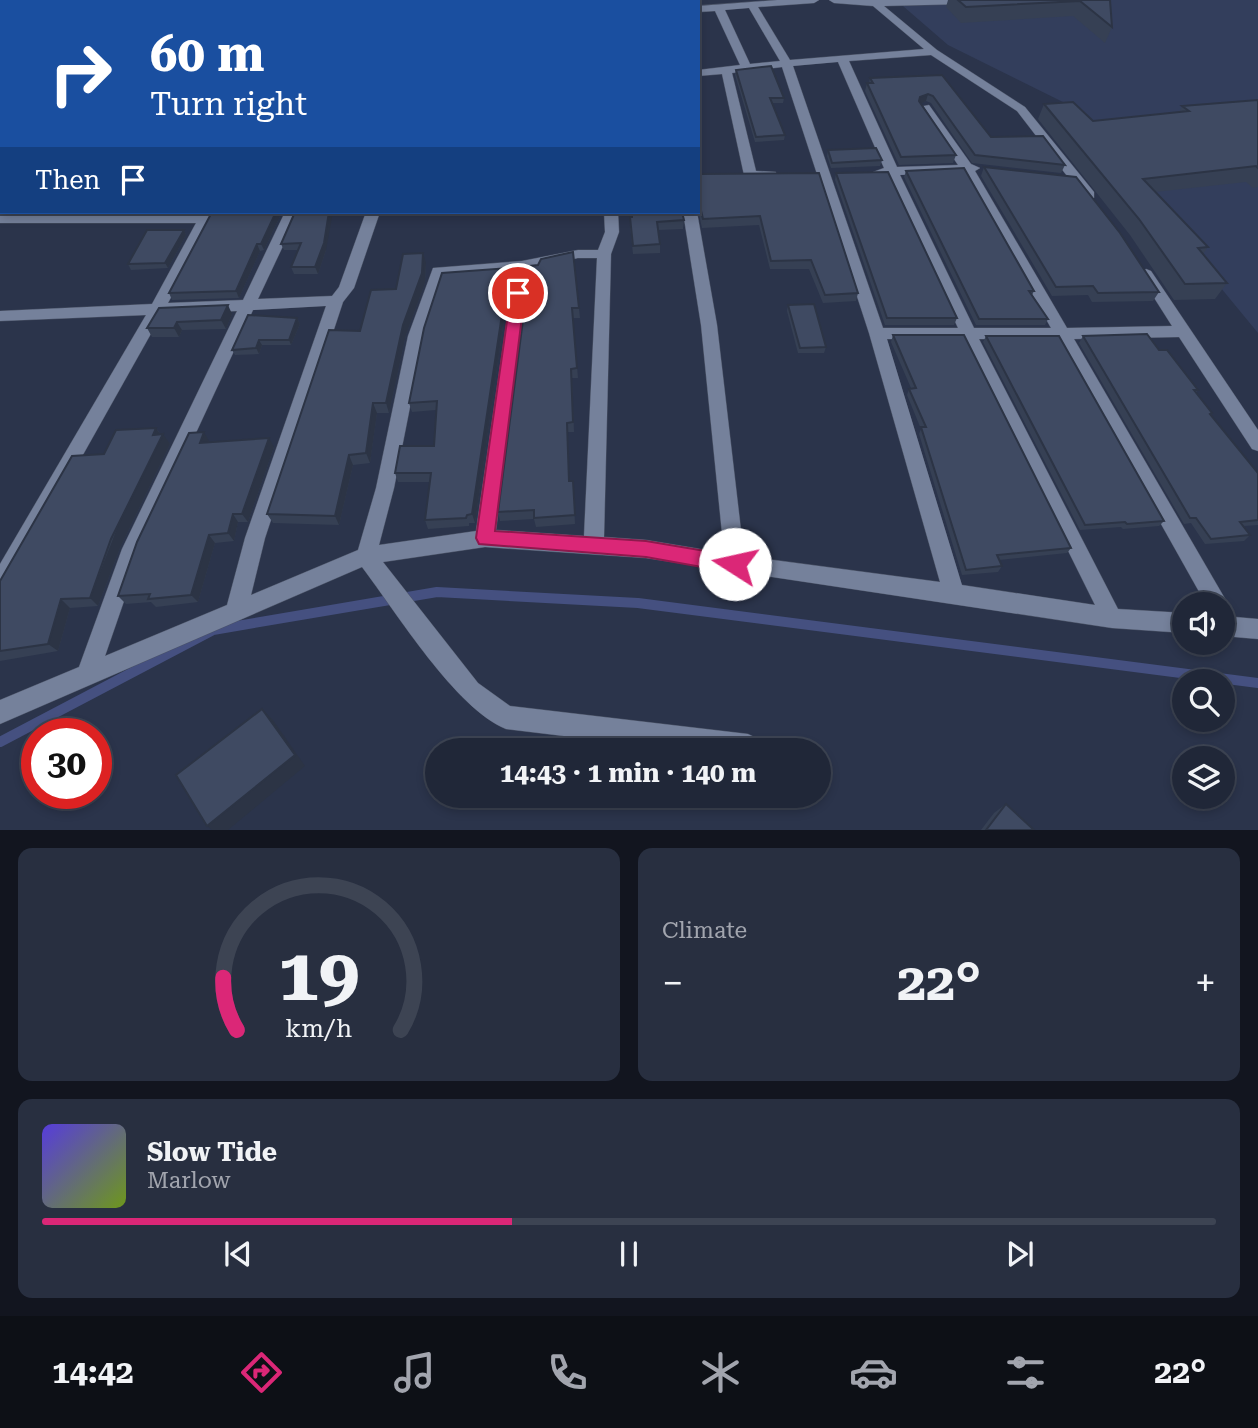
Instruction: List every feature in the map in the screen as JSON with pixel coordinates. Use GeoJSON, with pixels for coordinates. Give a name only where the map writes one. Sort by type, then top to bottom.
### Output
{"type":"FeatureCollection","features":[{"type":"Feature","properties":{"kind":"street"},"geometry":{"type":"LineString","coordinates":[[700,9],[814,0]]}},
{"type":"Feature","properties":{"kind":"street"},"geometry":{"type":"LineString","coordinates":[[834,0],[966,1]]}},
{"type":"Feature","properties":{"kind":"street"},"geometry":{"type":"LineString","coordinates":[[873,1],[933,52],[1021,109],[1071,180],[1101,210]]}},
{"type":"Feature","properties":{"kind":"street"},"geometry":{"type":"LineString","coordinates":[[753,6],[786,63],[877,333],[954,594]]}},
{"type":"Feature","properties":{"kind":"street"},"geometry":{"type":"LineString","coordinates":[[719,8],[746,67]]}},
{"type":"Feature","properties":{"kind":"street"},"geometry":{"type":"LineString","coordinates":[[700,73],[933,52]]}},
{"type":"Feature","properties":{"kind":"street"},"geometry":{"type":"LineString","coordinates":[[842,58],[890,171],[966,332],[1112,618]]}},
{"type":"Feature","properties":{"kind":"street"},"geometry":{"type":"LineString","coordinates":[[726,69],[750,174],[787,175]]}},
{"type":"Feature","properties":{"kind":"street"},"geometry":{"type":"LineString","coordinates":[[925,107],[967,168],[1210,592]]}},
{"type":"Feature","properties":{"kind":"street"},"geometry":{"type":"LineString","coordinates":[[863,173],[967,168],[995,171]]}},
{"type":"Feature","properties":{"kind":"street"},"geometry":{"type":"LineString","coordinates":[[87,675],[132,549],[291,214]]}},
{"type":"Feature","properties":{"kind":"street"},"geometry":{"type":"LineString","coordinates":[[237,609],[255,538],[336,301],[346,288],[372,214]]}},
{"type":"Feature","properties":{"kind":"street"},"geometry":{"type":"LineString","coordinates":[[594,545],[604,254],[612,232],[611,214]]}},
{"type":"Feature","properties":{"kind":"street"},"geometry":{"type":"LineString","coordinates":[[690,214],[709,325],[735,564]]}},
{"type":"Feature","properties":{"kind":"street"},"geometry":{"type":"LineString","coordinates":[[0,219],[206,215],[158,307],[0,583]]}},
{"type":"Feature","properties":{"kind":"street"},"geometry":{"type":"LineString","coordinates":[[366,556],[385,488],[416,336],[438,271],[522,266],[578,254],[604,254]]}},
{"type":"Feature","properties":{"kind":"street"},"geometry":{"type":"LineString","coordinates":[[1138,262],[1258,444]]}},
{"type":"Feature","properties":{"kind":"street"},"geometry":{"type":"LineString","coordinates":[[485,538],[522,266]]}},
{"type":"Feature","properties":{"kind":"street"},"geometry":{"type":"LineString","coordinates":[[0,316],[336,301]]}},
{"type":"Feature","properties":{"kind":"street"},"geometry":{"type":"LineString","coordinates":[[877,333],[1064,334],[1183,331]]}},
{"type":"Feature","properties":{"kind":"street"},"geometry":{"type":"LineString","coordinates":[[0,712],[366,556],[485,538],[646,549],[1112,618],[1172,621]]}},
{"type":"Feature","properties":{"kind":"street"},"geometry":{"type":"LineString","coordinates":[[366,556],[470,691],[506,717],[681,738]]}},
{"type":"Feature","properties":{"kind":"street"},"geometry":{"type":"LineString","coordinates":[[1235,625],[1258,629]]}},
{"type":"Feature","properties":{"kind":"shaded area"},"geometry":{"type":"Polygon","coordinates":[[[896,0],[1258,0],[1258,333],[1071,106],[948,45],[896,0]]]}},
{"type":"Feature","properties":{"kind":"building"},"geometry":{"type":"Polygon","coordinates":[[[958,0],[1110,0],[1112,27],[1080,1],[966,7],[958,0]]]}},
{"type":"Feature","properties":{"kind":"building"},"geometry":{"type":"Polygon","coordinates":[[[771,66],[784,98],[770,98],[785,135],[756,137],[736,70],[771,66]]]}},
{"type":"Feature","properties":{"kind":"building"},"geometry":{"type":"Polygon","coordinates":[[[942,75],[991,137],[1043,136],[1065,165],[975,155],[933,96],[928,94],[920,97],[919,101],[956,155],[901,157],[867,83],[873,83],[870,78],[942,75]]]}},
{"type":"Feature","properties":{"kind":"building"},"geometry":{"type":"Polygon","coordinates":[[[1258,100],[1258,168],[1256,166],[1143,179],[1208,247],[1198,248],[1227,283],[1185,284],[1139,219],[1044,104],[1073,102],[1093,121],[1189,111],[1182,106],[1258,100]]]}},
{"type":"Feature","properties":{"kind":"building"},"geometry":{"type":"Polygon","coordinates":[[[876,148],[882,160],[832,163],[828,150],[876,148]]]}},
{"type":"Feature","properties":{"kind":"building"},"geometry":{"type":"Polygon","coordinates":[[[984,167],[1076,177],[1120,233],[1159,292],[1098,293],[1093,286],[1056,287],[984,167]]]}},
{"type":"Feature","properties":{"kind":"building"},"geometry":{"type":"Polygon","coordinates":[[[964,168],[1034,291],[1029,291],[1048,319],[979,319],[906,171],[964,168]]]}},
{"type":"Feature","properties":{"kind":"building"},"geometry":{"type":"Polygon","coordinates":[[[888,172],[957,318],[887,318],[836,173],[888,172]]]}},
{"type":"Feature","properties":{"kind":"building"},"geometry":{"type":"Polygon","coordinates":[[[819,173],[858,293],[825,295],[811,260],[771,261],[760,216],[703,219],[700,206],[700,174],[819,173]]]}},
{"type":"Feature","properties":{"kind":"building"},"geometry":{"type":"Polygon","coordinates":[[[211,214],[275,214],[261,244],[257,244],[236,291],[169,293],[211,214]]]}},
{"type":"Feature","properties":{"kind":"building"},"geometry":{"type":"Polygon","coordinates":[[[294,214],[329,214],[324,243],[315,267],[291,267],[301,243],[281,244],[294,214]]]}},
{"type":"Feature","properties":{"kind":"building"},"geometry":{"type":"Polygon","coordinates":[[[632,214],[682,214],[684,220],[657,222],[660,244],[633,246],[632,214]]]}},
{"type":"Feature","properties":{"kind":"building"},"geometry":{"type":"Polygon","coordinates":[[[147,230],[184,230],[165,263],[128,264],[147,230]]]}},
{"type":"Feature","properties":{"kind":"building"},"geometry":{"type":"Polygon","coordinates":[[[573,252],[579,308],[572,308],[577,368],[571,369],[573,422],[567,423],[569,481],[573,481],[575,515],[534,518],[534,510],[498,512],[530,266],[538,265],[541,259],[573,252]]]}},
{"type":"Feature","properties":{"kind":"building"},"geometry":{"type":"Polygon","coordinates":[[[423,253],[422,273],[403,325],[386,403],[373,403],[366,453],[349,455],[335,516],[267,514],[329,330],[360,331],[371,290],[396,289],[403,254],[423,253]]]}},
{"type":"Feature","properties":{"kind":"building"},"geometry":{"type":"Polygon","coordinates":[[[509,268],[472,514],[466,518],[425,520],[431,473],[395,473],[400,446],[434,446],[437,401],[409,403],[424,328],[442,273],[509,268]]]}},
{"type":"Feature","properties":{"kind":"building"},"geometry":{"type":"Polygon","coordinates":[[[814,304],[826,347],[800,348],[788,305],[814,304]]]}},
{"type":"Feature","properties":{"kind":"building"},"geometry":{"type":"Polygon","coordinates":[[[228,305],[221,320],[177,322],[174,328],[147,328],[159,308],[228,305]]]}},
{"type":"Feature","properties":{"kind":"building"},"geometry":{"type":"Polygon","coordinates":[[[248,315],[297,318],[289,340],[259,340],[256,348],[232,350],[248,315]]]}},
{"type":"Feature","properties":{"kind":"building"},"geometry":{"type":"Polygon","coordinates":[[[1147,334],[1159,350],[1167,350],[1198,390],[1194,390],[1212,413],[1210,414],[1258,473],[1258,520],[1240,522],[1250,535],[1211,539],[1196,518],[1190,518],[1083,336],[1147,334]]]}},
{"type":"Feature","properties":{"kind":"building"},"geometry":{"type":"Polygon","coordinates":[[[893,335],[964,335],[1071,548],[997,555],[1002,566],[966,570],[921,427],[926,427],[909,389],[916,388],[893,335]]]}},
{"type":"Feature","properties":{"kind":"building"},"geometry":{"type":"Polygon","coordinates":[[[986,336],[1059,336],[1164,521],[1085,525],[986,336]]]}},
{"type":"Feature","properties":{"kind":"building"},"geometry":{"type":"Polygon","coordinates":[[[156,428],[153,435],[163,434],[111,539],[90,598],[61,599],[48,644],[0,651],[0,581],[72,456],[104,454],[116,430],[156,428]]]}},
{"type":"Feature","properties":{"kind":"building"},"geometry":{"type":"Polygon","coordinates":[[[204,432],[200,443],[269,438],[242,514],[233,514],[228,533],[209,535],[191,595],[148,599],[150,594],[118,596],[137,542],[189,433],[204,432]]]}},
{"type":"Feature","properties":{"kind":"building"},"geometry":{"type":"Polygon","coordinates":[[[262,709],[295,755],[207,826],[176,775],[262,709]]]}},
{"type":"Feature","properties":{"kind":"building"},"geometry":{"type":"Polygon","coordinates":[[[1006,804],[1034,830],[986,830],[1006,804]]]}},
{"type":"Feature","properties":{"kind":"waterway"},"geometry":{"type":"LineString","coordinates":[[0,742],[213,630],[437,592],[638,603],[1258,683]]}},
{"type":"Feature","properties":{"kind":"route"},"geometry":{"type":"LineString","coordinates":[[518,293],[485,538],[646,549],[735,564]]}}]}
